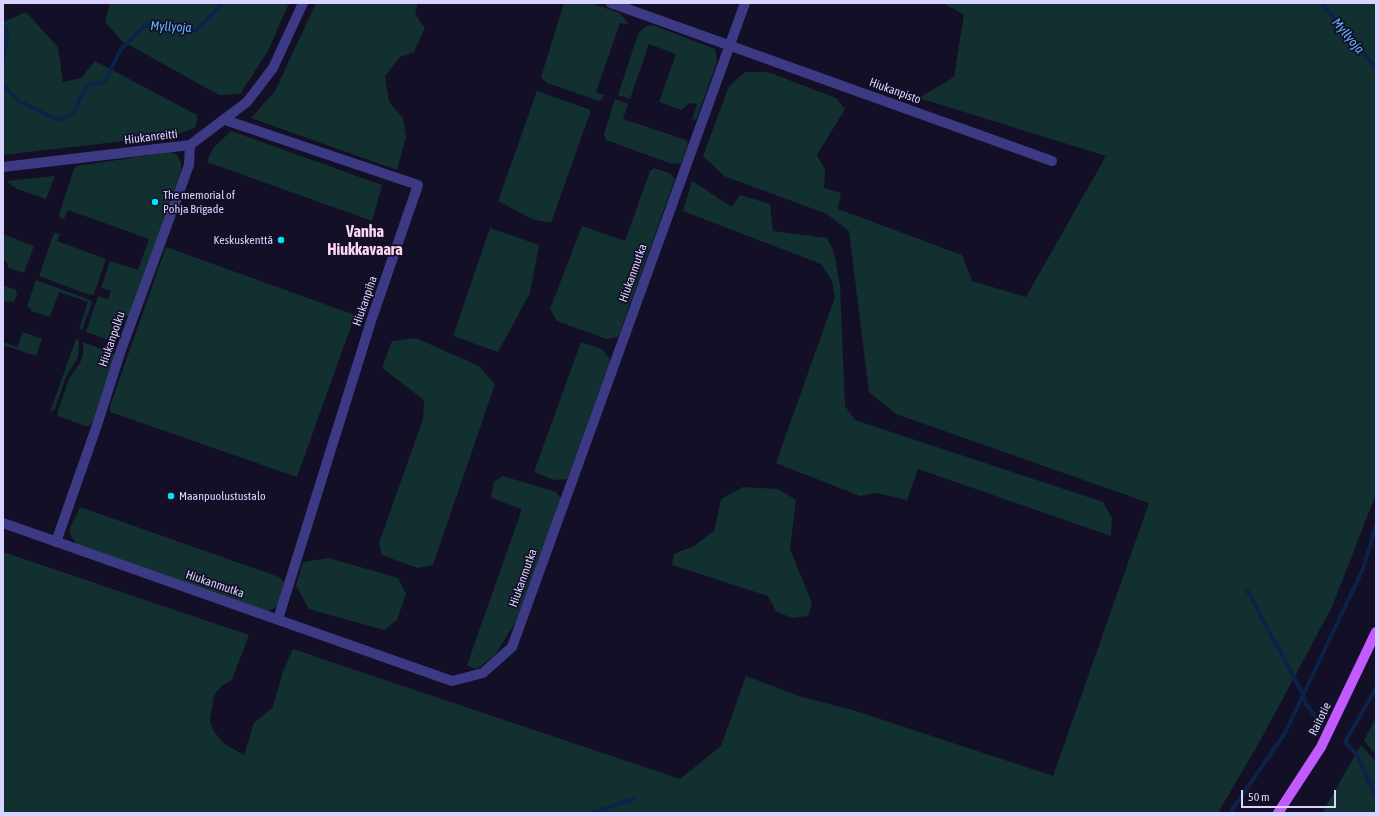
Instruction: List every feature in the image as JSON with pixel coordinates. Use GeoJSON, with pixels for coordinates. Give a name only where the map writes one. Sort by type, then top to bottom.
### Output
{"type":"FeatureCollection","features":[{"type":"Feature","properties":{"kind":"main road","name":"Raitotie"},"geometry":{"type":"LineString","coordinates":[[1278,813],[1321,747],[1376,632]]}},
{"type":"Feature","properties":{"kind":"street","name":"Hiukanreitti"},"geometry":{"type":"LineString","coordinates":[[3,167],[190,145],[248,102],[273,68],[303,3]]}},
{"type":"Feature","properties":{"kind":"street"},"geometry":{"type":"LineString","coordinates":[[611,3],[730,46]]}},
{"type":"Feature","properties":{"kind":"street","name":"Hiukanmutka"},"geometry":{"type":"LineString","coordinates":[[3,523],[452,681],[483,674],[512,647],[745,3]]}},
{"type":"Feature","properties":{"kind":"street","name":"Hiukanpisto"},"geometry":{"type":"LineString","coordinates":[[730,46],[1052,161]]}},
{"type":"Feature","properties":{"kind":"street","name":"Hiukanpiha"},"geometry":{"type":"LineString","coordinates":[[225,120],[418,185],[372,318],[278,619]]}},
{"type":"Feature","properties":{"kind":"street","name":"Hiukanpolku"},"geometry":{"type":"LineString","coordinates":[[56,542],[96,428],[121,350],[189,165],[190,145]]}},
{"type":"Feature","properties":{"kind":"green space"},"geometry":{"type":"Polygon","coordinates":[[[110,3],[289,3],[268,51],[240,94],[219,95],[122,41],[105,22],[110,3]]]}},
{"type":"Feature","properties":{"kind":"green space"},"geometry":{"type":"Polygon","coordinates":[[[316,3],[418,3],[415,14],[425,28],[414,52],[400,57],[385,76],[389,102],[403,118],[406,137],[397,170],[251,118],[275,91],[316,3]]]}},
{"type":"Feature","properties":{"kind":"green space"},"geometry":{"type":"Polygon","coordinates":[[[564,3],[590,3],[620,13],[628,23],[620,23],[596,92],[604,95],[599,101],[547,83],[541,77],[564,3]]]}},
{"type":"Feature","properties":{"kind":"green space"},"geometry":{"type":"Polygon","coordinates":[[[942,3],[1376,3],[1376,494],[1332,607],[1260,741],[1218,813],[3,813],[3,552],[249,635],[232,680],[223,685],[214,695],[210,720],[213,730],[223,743],[244,755],[254,723],[273,707],[283,671],[293,649],[680,779],[721,746],[746,676],[802,697],[856,711],[1053,776],[1149,503],[896,414],[869,392],[849,231],[827,214],[724,176],[703,156],[729,86],[745,72],[768,72],[836,98],[845,109],[817,155],[825,170],[824,188],[841,193],[838,209],[962,255],[972,281],[1026,297],[1106,156],[919,98],[954,77],[964,14],[942,3]]]}},
{"type":"Feature","properties":{"kind":"green space"},"geometry":{"type":"Polygon","coordinates":[[[26,12],[58,47],[63,82],[81,78],[95,61],[197,115],[196,127],[176,135],[3,155],[3,22],[26,12]]]}},
{"type":"Feature","properties":{"kind":"green space"},"geometry":{"type":"Polygon","coordinates":[[[653,25],[715,49],[717,62],[696,120],[692,119],[697,104],[690,103],[681,110],[659,102],[676,54],[649,44],[630,99],[618,95],[638,34],[646,26],[653,25]]]}},
{"type":"Feature","properties":{"kind":"green space"},"geometry":{"type":"Polygon","coordinates":[[[537,91],[591,110],[551,223],[532,219],[498,201],[537,91]]]}},
{"type":"Feature","properties":{"kind":"green space"},"geometry":{"type":"Polygon","coordinates":[[[615,99],[628,104],[623,119],[686,140],[688,144],[681,163],[672,164],[606,140],[604,134],[615,99]]]}},
{"type":"Feature","properties":{"kind":"green space"},"geometry":{"type":"Polygon","coordinates":[[[231,131],[382,185],[372,221],[207,162],[213,148],[231,131]]]}},
{"type":"Feature","properties":{"kind":"green space"},"geometry":{"type":"Polygon","coordinates":[[[171,152],[177,155],[181,162],[181,170],[130,316],[123,317],[114,342],[86,332],[98,296],[108,299],[111,291],[101,288],[110,261],[138,270],[149,239],[68,210],[64,219],[60,218],[59,214],[74,169],[77,166],[171,152]]]}},
{"type":"Feature","properties":{"kind":"green space"},"geometry":{"type":"Polygon","coordinates":[[[654,168],[670,173],[675,179],[618,337],[606,339],[557,321],[550,309],[582,226],[625,241],[650,171],[654,168]]]}},
{"type":"Feature","properties":{"kind":"green space"},"geometry":{"type":"Polygon","coordinates":[[[55,176],[46,199],[17,189],[6,181],[55,176]]]}},
{"type":"Feature","properties":{"kind":"green space"},"geometry":{"type":"Polygon","coordinates":[[[692,181],[732,207],[740,195],[770,204],[773,231],[827,238],[834,252],[840,285],[845,406],[855,420],[1103,502],[1112,518],[1111,536],[918,469],[907,500],[876,493],[860,496],[776,463],[835,297],[832,281],[821,264],[683,211],[692,181]]]}},
{"type":"Feature","properties":{"kind":"green space"},"geometry":{"type":"Polygon","coordinates":[[[490,228],[539,245],[530,293],[498,352],[453,336],[490,228]]]}},
{"type":"Feature","properties":{"kind":"green space"},"geometry":{"type":"Polygon","coordinates":[[[54,233],[60,234],[57,241],[106,259],[94,294],[90,295],[39,276],[54,233]]]}},
{"type":"Feature","properties":{"kind":"green space"},"geometry":{"type":"Polygon","coordinates":[[[3,234],[34,246],[24,273],[8,268],[7,262],[3,260],[3,234]]]}},
{"type":"Feature","properties":{"kind":"green space"},"geometry":{"type":"Polygon","coordinates":[[[166,247],[355,315],[297,477],[110,412],[110,406],[166,247]]]}},
{"type":"Feature","properties":{"kind":"green space"},"geometry":{"type":"Polygon","coordinates":[[[36,280],[92,302],[82,330],[79,329],[88,302],[59,292],[50,317],[31,311],[31,308],[27,307],[36,280]]]}},
{"type":"Feature","properties":{"kind":"green space"},"geometry":{"type":"Polygon","coordinates":[[[3,285],[16,290],[17,295],[14,302],[3,301],[3,285]]]}},
{"type":"Feature","properties":{"kind":"green space"},"geometry":{"type":"Polygon","coordinates":[[[23,332],[42,339],[36,356],[3,345],[3,342],[17,347],[23,332]]]}},
{"type":"Feature","properties":{"kind":"green space"},"geometry":{"type":"Polygon","coordinates":[[[416,338],[479,366],[495,384],[433,565],[417,568],[382,555],[379,543],[423,419],[424,400],[382,368],[392,341],[416,338]]]}},
{"type":"Feature","properties":{"kind":"green space"},"geometry":{"type":"Polygon","coordinates":[[[76,339],[79,340],[78,357],[66,377],[55,409],[50,412],[76,339]]]}},
{"type":"Feature","properties":{"kind":"green space"},"geometry":{"type":"Polygon","coordinates":[[[83,342],[115,354],[92,423],[88,427],[58,416],[57,413],[69,379],[80,363],[83,354],[83,342]]]}},
{"type":"Feature","properties":{"kind":"green space"},"geometry":{"type":"Polygon","coordinates":[[[581,342],[602,349],[609,358],[609,364],[567,479],[554,480],[534,472],[581,342]]]}},
{"type":"Feature","properties":{"kind":"green space"},"geometry":{"type":"Polygon","coordinates":[[[503,476],[556,492],[561,498],[515,623],[495,655],[480,667],[475,669],[467,665],[522,509],[491,498],[494,482],[503,476]]]}},
{"type":"Feature","properties":{"kind":"green space"},"geometry":{"type":"Polygon","coordinates":[[[743,487],[778,489],[796,500],[790,549],[812,603],[808,616],[791,618],[776,611],[768,596],[672,565],[674,554],[694,546],[714,531],[721,499],[743,487]]]}},
{"type":"Feature","properties":{"kind":"green space"},"geometry":{"type":"Polygon","coordinates":[[[80,507],[279,577],[283,581],[284,586],[277,606],[266,611],[76,544],[70,534],[71,526],[80,507]]]}},
{"type":"Feature","properties":{"kind":"green space"},"geometry":{"type":"Polygon","coordinates":[[[329,558],[398,578],[406,594],[397,620],[384,630],[309,609],[296,586],[303,562],[329,558]]]}},
{"type":"Feature","properties":{"kind":"green space"},"geometry":{"type":"Polygon","coordinates":[[[1376,717],[1376,755],[1364,741],[1376,717]]]}},
{"type":"Feature","properties":{"kind":"green space"},"geometry":{"type":"Polygon","coordinates":[[[1361,745],[1376,762],[1376,813],[1322,813],[1361,745]]]}},
{"type":"Feature","properties":{"kind":"waterway","name":"Myllyoja"},"geometry":{"type":"LineString","coordinates":[[3,85],[19,101],[58,120],[73,114],[87,85],[104,83],[121,49],[145,25],[160,28],[196,30],[222,3]]}},
{"type":"Feature","properties":{"kind":"waterway","name":"Myllyoja"},"geometry":{"type":"LineString","coordinates":[[1321,3],[1376,68]]}},
{"type":"Feature","properties":{"kind":"waterway","name":"Myllyoja"},"geometry":{"type":"LineString","coordinates":[[3,26],[6,28],[7,40],[3,61]]}},
{"type":"Feature","properties":{"kind":"waterway"},"geometry":{"type":"LineString","coordinates":[[1230,813],[1285,733],[1363,569],[1376,526]]}},
{"type":"Feature","properties":{"kind":"waterway"},"geometry":{"type":"LineString","coordinates":[[1247,590],[1303,694],[1306,704],[1315,716]]}},
{"type":"Feature","properties":{"kind":"waterway"},"geometry":{"type":"LineString","coordinates":[[1376,688],[1345,742],[1357,755],[1376,798]]}},
{"type":"Feature","properties":{"kind":"waterway"},"geometry":{"type":"LineString","coordinates":[[592,813],[633,799]]}},
{"type":"Feature","properties":{"kind":"place","name":"The memorial of Pohja Brigade"},"geometry":{"type":"Point","coordinates":[155,202]}},
{"type":"Feature","properties":{"kind":"place","name":"Keskuskenttä"},"geometry":{"type":"Point","coordinates":[281,240]}},
{"type":"Feature","properties":{"kind":"place","name":"Maanpuolustustalo"},"geometry":{"type":"Point","coordinates":[171,496]}},
{"type":"Feature","properties":{"kind":"district","name":"Vanha Hiukkavaara"},"geometry":{"type":"Point","coordinates":[365,241]}}]}
